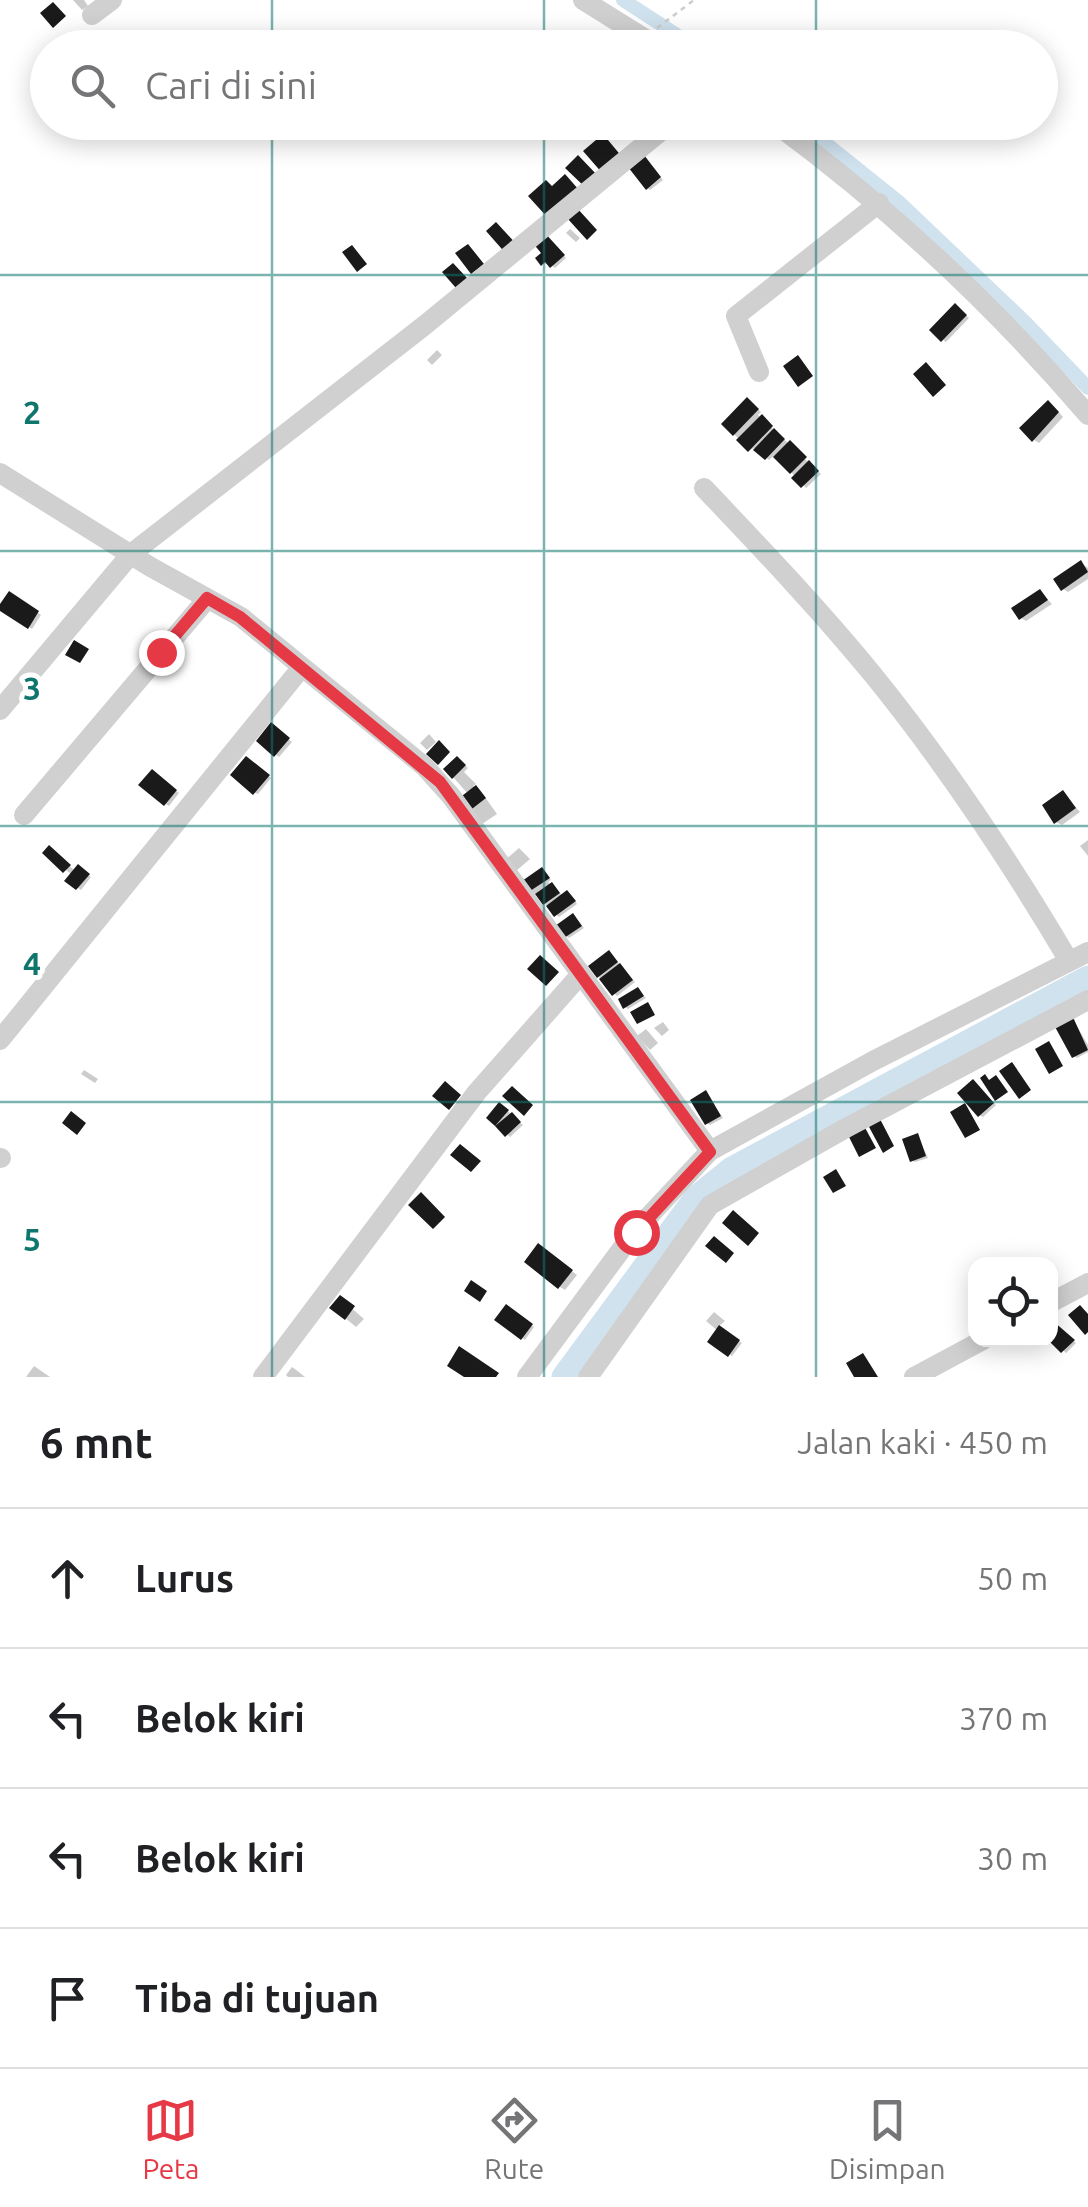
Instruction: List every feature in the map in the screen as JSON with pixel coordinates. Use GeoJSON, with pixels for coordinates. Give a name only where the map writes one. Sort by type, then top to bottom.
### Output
{"type":"FeatureCollection","features":[{"type":"Feature","properties":{"kind":"street"},"geometry":{"type":"LineString","coordinates":[[92,15],[112,0]]}},
{"type":"Feature","properties":{"kind":"street"},"geometry":{"type":"LineString","coordinates":[[583,0],[639,30]]}},
{"type":"Feature","properties":{"kind":"street"},"geometry":{"type":"LineString","coordinates":[[0,710],[131,554],[425,325],[650,140]]}},
{"type":"Feature","properties":{"kind":"street"},"geometry":{"type":"LineString","coordinates":[[797,140],[879,203],[1030,348],[1088,415]]}},
{"type":"Feature","properties":{"kind":"street"},"geometry":{"type":"LineString","coordinates":[[759,372],[736,316],[879,203]]}},
{"type":"Feature","properties":{"kind":"street"},"geometry":{"type":"LineString","coordinates":[[0,473],[240,617],[440,782],[710,1152]]}},
{"type":"Feature","properties":{"kind":"street"},"geometry":{"type":"LineString","coordinates":[[527,1377],[636,1232],[710,1152],[872,1062],[1079,956],[876,679],[798,586],[704,488]]}},
{"type":"Feature","properties":{"kind":"street"},"geometry":{"type":"LineString","coordinates":[[24,816],[207,598]]}},
{"type":"Feature","properties":{"kind":"street"},"geometry":{"type":"LineString","coordinates":[[0,1040],[302,667]]}},
{"type":"Feature","properties":{"kind":"street"},"geometry":{"type":"LineString","coordinates":[[263,1377],[476,1092],[581,974]]}},
{"type":"Feature","properties":{"kind":"street"},"geometry":{"type":"LineString","coordinates":[[588,1377],[710,1205],[1088,1000]]}},
{"type":"Feature","properties":{"kind":"street"},"geometry":{"type":"LineString","coordinates":[[1058,1299],[1088,1283]]}},
{"type":"Feature","properties":{"kind":"street"},"geometry":{"type":"LineString","coordinates":[[914,1377],[970,1347]]}},
{"type":"Feature","properties":{"kind":"path"},"geometry":{"type":"LineString","coordinates":[[664,30],[694,0]]}},
{"type":"Feature","properties":{"kind":"building"},"geometry":{"type":"Polygon","coordinates":[[[53,2],[66,16],[53,28],[40,13],[53,2]]]}},
{"type":"Feature","properties":{"kind":"building"},"geometry":{"type":"Polygon","coordinates":[[[596,140],[608,140],[623,158],[603,174],[583,151],[596,140]]]}},
{"type":"Feature","properties":{"kind":"building"},"geometry":{"type":"Polygon","coordinates":[[[578,155],[599,177],[587,189],[565,168],[578,155]]]}},
{"type":"Feature","properties":{"kind":"building"},"geometry":{"type":"Polygon","coordinates":[[[644,155],[661,177],[646,190],[628,167],[644,155]]]}},
{"type":"Feature","properties":{"kind":"building"},"geometry":{"type":"Polygon","coordinates":[[[565,174],[579,190],[548,218],[528,196],[546,180],[552,186],[565,174]]]}},
{"type":"Feature","properties":{"kind":"building"},"geometry":{"type":"Polygon","coordinates":[[[577,208],[597,230],[587,240],[567,218],[577,208]]]}},
{"type":"Feature","properties":{"kind":"building"},"geometry":{"type":"Polygon","coordinates":[[[496,222],[519,247],[508,256],[486,231],[496,222]]]}},
{"type":"Feature","properties":{"kind":"building"},"geometry":{"type":"Polygon","coordinates":[[[544,232],[565,255],[550,268],[545,262],[541,266],[535,258],[541,253],[532,242],[544,232]]]}},
{"type":"Feature","properties":{"kind":"building"},"geometry":{"type":"Polygon","coordinates":[[[468,244],[484,264],[471,274],[455,253],[468,244]]]}},
{"type":"Feature","properties":{"kind":"building"},"geometry":{"type":"Polygon","coordinates":[[[352,245],[367,264],[357,272],[342,252],[352,245]]]}},
{"type":"Feature","properties":{"kind":"building"},"geometry":{"type":"Polygon","coordinates":[[[453,263],[467,278],[456,288],[442,272],[453,263]]]}},
{"type":"Feature","properties":{"kind":"building"},"geometry":{"type":"Polygon","coordinates":[[[955,303],[967,315],[941,342],[929,330],[955,303]]]}},
{"type":"Feature","properties":{"kind":"building"},"geometry":{"type":"Polygon","coordinates":[[[798,355],[813,376],[798,387],[783,366],[798,355]]]}},
{"type":"Feature","properties":{"kind":"building"},"geometry":{"type":"Polygon","coordinates":[[[926,362],[946,385],[933,397],[913,374],[926,362]]]}},
{"type":"Feature","properties":{"kind":"building"},"geometry":{"type":"Polygon","coordinates":[[[747,397],[759,409],[733,436],[721,424],[747,397]]]}},
{"type":"Feature","properties":{"kind":"building"},"geometry":{"type":"Polygon","coordinates":[[[1048,400],[1059,412],[1032,442],[1019,428],[1048,400]]]}},
{"type":"Feature","properties":{"kind":"building"},"geometry":{"type":"Polygon","coordinates":[[[762,414],[773,426],[748,452],[736,440],[762,414]]]}},
{"type":"Feature","properties":{"kind":"building"},"geometry":{"type":"Polygon","coordinates":[[[774,428],[785,439],[765,460],[753,450],[774,428]]]}},
{"type":"Feature","properties":{"kind":"building"},"geometry":{"type":"Polygon","coordinates":[[[790,440],[807,457],[790,474],[773,457],[790,440]]]}},
{"type":"Feature","properties":{"kind":"building"},"geometry":{"type":"Polygon","coordinates":[[[809,460],[819,471],[801,488],[791,478],[809,460]]]}},
{"type":"Feature","properties":{"kind":"building"},"geometry":{"type":"Polygon","coordinates":[[[1081,560],[1088,572],[1061,591],[1053,579],[1081,560]]]}},
{"type":"Feature","properties":{"kind":"building"},"geometry":{"type":"Polygon","coordinates":[[[1040,589],[1048,600],[1019,620],[1011,608],[1040,589]]]}},
{"type":"Feature","properties":{"kind":"building"},"geometry":{"type":"Polygon","coordinates":[[[9,591],[39,611],[28,629],[0,611],[9,591]]]}},
{"type":"Feature","properties":{"kind":"building"},"geometry":{"type":"Polygon","coordinates":[[[74,640],[89,649],[80,663],[65,655],[74,640]]]}},
{"type":"Feature","properties":{"kind":"building"},"geometry":{"type":"Polygon","coordinates":[[[271,722],[290,738],[274,757],[256,741],[271,722]]]}},
{"type":"Feature","properties":{"kind":"building"},"geometry":{"type":"Polygon","coordinates":[[[439,740],[450,752],[438,765],[426,754],[439,740]]]}},
{"type":"Feature","properties":{"kind":"building"},"geometry":{"type":"Polygon","coordinates":[[[246,756],[270,775],[253,795],[230,775],[246,756]]]}},
{"type":"Feature","properties":{"kind":"building"},"geometry":{"type":"Polygon","coordinates":[[[457,756],[466,765],[452,779],[443,769],[457,756]]]}},
{"type":"Feature","properties":{"kind":"building"},"geometry":{"type":"Polygon","coordinates":[[[152,769],[177,790],[164,806],[138,785],[152,769]]]}},
{"type":"Feature","properties":{"kind":"building"},"geometry":{"type":"Polygon","coordinates":[[[476,785],[486,798],[468,812],[458,799],[476,785]]]}},
{"type":"Feature","properties":{"kind":"building"},"geometry":{"type":"Polygon","coordinates":[[[1063,790],[1076,808],[1054,824],[1042,805],[1063,790]]]}},
{"type":"Feature","properties":{"kind":"building"},"geometry":{"type":"Polygon","coordinates":[[[49,845],[71,865],[63,873],[42,853],[49,845]]]}},
{"type":"Feature","properties":{"kind":"building"},"geometry":{"type":"Polygon","coordinates":[[[78,864],[90,874],[76,890],[64,881],[78,864]]]}},
{"type":"Feature","properties":{"kind":"building"},"geometry":{"type":"Polygon","coordinates":[[[542,867],[550,878],[530,891],[522,881],[542,867]]]}},
{"type":"Feature","properties":{"kind":"building"},"geometry":{"type":"Polygon","coordinates":[[[552,882],[560,893],[543,905],[535,894],[552,882]]]}},
{"type":"Feature","properties":{"kind":"building"},"geometry":{"type":"Polygon","coordinates":[[[567,890],[576,901],[554,917],[546,906],[567,890]]]}},
{"type":"Feature","properties":{"kind":"building"},"geometry":{"type":"Polygon","coordinates":[[[573,913],[582,926],[564,938],[555,926],[573,913]]]}},
{"type":"Feature","properties":{"kind":"building"},"geometry":{"type":"Polygon","coordinates":[[[609,950],[618,962],[597,978],[588,966],[609,950]]]}},
{"type":"Feature","properties":{"kind":"building"},"geometry":{"type":"Polygon","coordinates":[[[540,955],[559,972],[546,986],[527,969],[540,955]]]}},
{"type":"Feature","properties":{"kind":"building"},"geometry":{"type":"Polygon","coordinates":[[[620,963],[633,980],[612,996],[599,979],[620,963]]]}},
{"type":"Feature","properties":{"kind":"building"},"geometry":{"type":"Polygon","coordinates":[[[638,987],[644,996],[623,1009],[618,999],[638,987]]]}},
{"type":"Feature","properties":{"kind":"building"},"geometry":{"type":"Polygon","coordinates":[[[648,1002],[655,1015],[637,1024],[630,1012],[648,1002]]]}},
{"type":"Feature","properties":{"kind":"building"},"geometry":{"type":"Polygon","coordinates":[[[1072,1015],[1088,1050],[1072,1058],[1054,1025],[1072,1015]]]}},
{"type":"Feature","properties":{"kind":"building"},"geometry":{"type":"Polygon","coordinates":[[[1049,1041],[1063,1066],[1049,1074],[1035,1049],[1049,1041]]]}},
{"type":"Feature","properties":{"kind":"building"},"geometry":{"type":"Polygon","coordinates":[[[1012,1062],[1031,1090],[1019,1099],[999,1071],[1012,1062]]]}},
{"type":"Feature","properties":{"kind":"building"},"geometry":{"type":"Polygon","coordinates":[[[985,1074],[989,1080],[996,1075],[1008,1092],[995,1101],[980,1078],[985,1074]]]}},
{"type":"Feature","properties":{"kind":"building"},"geometry":{"type":"Polygon","coordinates":[[[973,1079],[994,1103],[978,1117],[957,1093],[973,1079]]]}},
{"type":"Feature","properties":{"kind":"building"},"geometry":{"type":"Polygon","coordinates":[[[445,1081],[461,1095],[449,1110],[432,1096],[445,1081]]]}},
{"type":"Feature","properties":{"kind":"building"},"geometry":{"type":"Polygon","coordinates":[[[512,1086],[533,1105],[524,1116],[502,1096],[512,1086]]]}},
{"type":"Feature","properties":{"kind":"building"},"geometry":{"type":"Polygon","coordinates":[[[706,1090],[721,1116],[705,1125],[690,1100],[706,1090]]]}},
{"type":"Feature","properties":{"kind":"building"},"geometry":{"type":"Polygon","coordinates":[[[499,1102],[509,1110],[495,1126],[486,1118],[499,1102]]]}},
{"type":"Feature","properties":{"kind":"building"},"geometry":{"type":"Polygon","coordinates":[[[965,1103],[980,1130],[965,1138],[950,1112],[965,1103]]]}},
{"type":"Feature","properties":{"kind":"building"},"geometry":{"type":"Polygon","coordinates":[[[71,1111],[86,1123],[77,1135],[62,1123],[71,1111]]]}},
{"type":"Feature","properties":{"kind":"building"},"geometry":{"type":"Polygon","coordinates":[[[512,1112],[521,1122],[505,1137],[495,1126],[512,1112]]]}},
{"type":"Feature","properties":{"kind":"building"},"geometry":{"type":"Polygon","coordinates":[[[880,1119],[894,1146],[883,1153],[868,1125],[880,1119]]]}},
{"type":"Feature","properties":{"kind":"building"},"geometry":{"type":"Polygon","coordinates":[[[863,1124],[876,1148],[859,1157],[847,1133],[863,1124]]]}},
{"type":"Feature","properties":{"kind":"building"},"geometry":{"type":"Polygon","coordinates":[[[918,1133],[926,1156],[910,1162],[902,1139],[918,1133]]]}},
{"type":"Feature","properties":{"kind":"building"},"geometry":{"type":"Polygon","coordinates":[[[460,1144],[481,1161],[471,1172],[450,1155],[460,1144]]]}},
{"type":"Feature","properties":{"kind":"building"},"geometry":{"type":"Polygon","coordinates":[[[836,1169],[846,1186],[833,1193],[823,1177],[836,1169]]]}},
{"type":"Feature","properties":{"kind":"building"},"geometry":{"type":"Polygon","coordinates":[[[421,1192],[445,1217],[433,1229],[408,1205],[421,1192]]]}},
{"type":"Feature","properties":{"kind":"building"},"geometry":{"type":"Polygon","coordinates":[[[733,1210],[759,1233],[748,1246],[722,1223],[733,1210]]]}},
{"type":"Feature","properties":{"kind":"building"},"geometry":{"type":"Polygon","coordinates":[[[714,1236],[734,1253],[726,1263],[705,1246],[714,1236]]]}},
{"type":"Feature","properties":{"kind":"building"},"geometry":{"type":"Polygon","coordinates":[[[538,1243],[573,1270],[558,1289],[524,1262],[538,1243]]]}},
{"type":"Feature","properties":{"kind":"building"},"geometry":{"type":"Polygon","coordinates":[[[471,1280],[487,1291],[480,1302],[464,1291],[471,1280]]]}},
{"type":"Feature","properties":{"kind":"building"},"geometry":{"type":"Polygon","coordinates":[[[340,1295],[355,1306],[345,1320],[329,1308],[340,1295]]]}},
{"type":"Feature","properties":{"kind":"building"},"geometry":{"type":"Polygon","coordinates":[[[506,1304],[533,1324],[521,1340],[494,1320],[506,1304]]]}},
{"type":"Feature","properties":{"kind":"building"},"geometry":{"type":"Polygon","coordinates":[[[1080,1305],[1088,1314],[1085,1335],[1068,1315],[1080,1305]]]}},
{"type":"Feature","properties":{"kind":"building"},"geometry":{"type":"Polygon","coordinates":[[[719,1325],[740,1340],[728,1357],[707,1342],[719,1325]]]}},
{"type":"Feature","properties":{"kind":"building"},"geometry":{"type":"Polygon","coordinates":[[[1058,1325],[1075,1340],[1061,1353],[1055,1347],[1058,1325]]]}},
{"type":"Feature","properties":{"kind":"building"},"geometry":{"type":"Polygon","coordinates":[[[459,1346],[499,1373],[496,1377],[464,1377],[447,1366],[459,1346]]]}},
{"type":"Feature","properties":{"kind":"building"},"geometry":{"type":"Polygon","coordinates":[[[863,1353],[878,1377],[854,1377],[846,1363],[863,1353]]]}},
{"type":"Feature","properties":{"kind":"waterway"},"geometry":{"type":"LineString","coordinates":[[623,0],[669,30]]}},
{"type":"Feature","properties":{"kind":"waterway"},"geometry":{"type":"LineString","coordinates":[[821,140],[900,203],[1088,388]]}},
{"type":"Feature","properties":{"kind":"waterway"},"geometry":{"type":"LineString","coordinates":[[564,1377],[696,1198],[732,1169],[1088,978]]}},
{"type":"Feature","properties":{"kind":"route"},"geometry":{"type":"LineString","coordinates":[[161,652],[207,598],[240,617],[440,782],[710,1152],[680,1180],[636,1232]]}}]}
